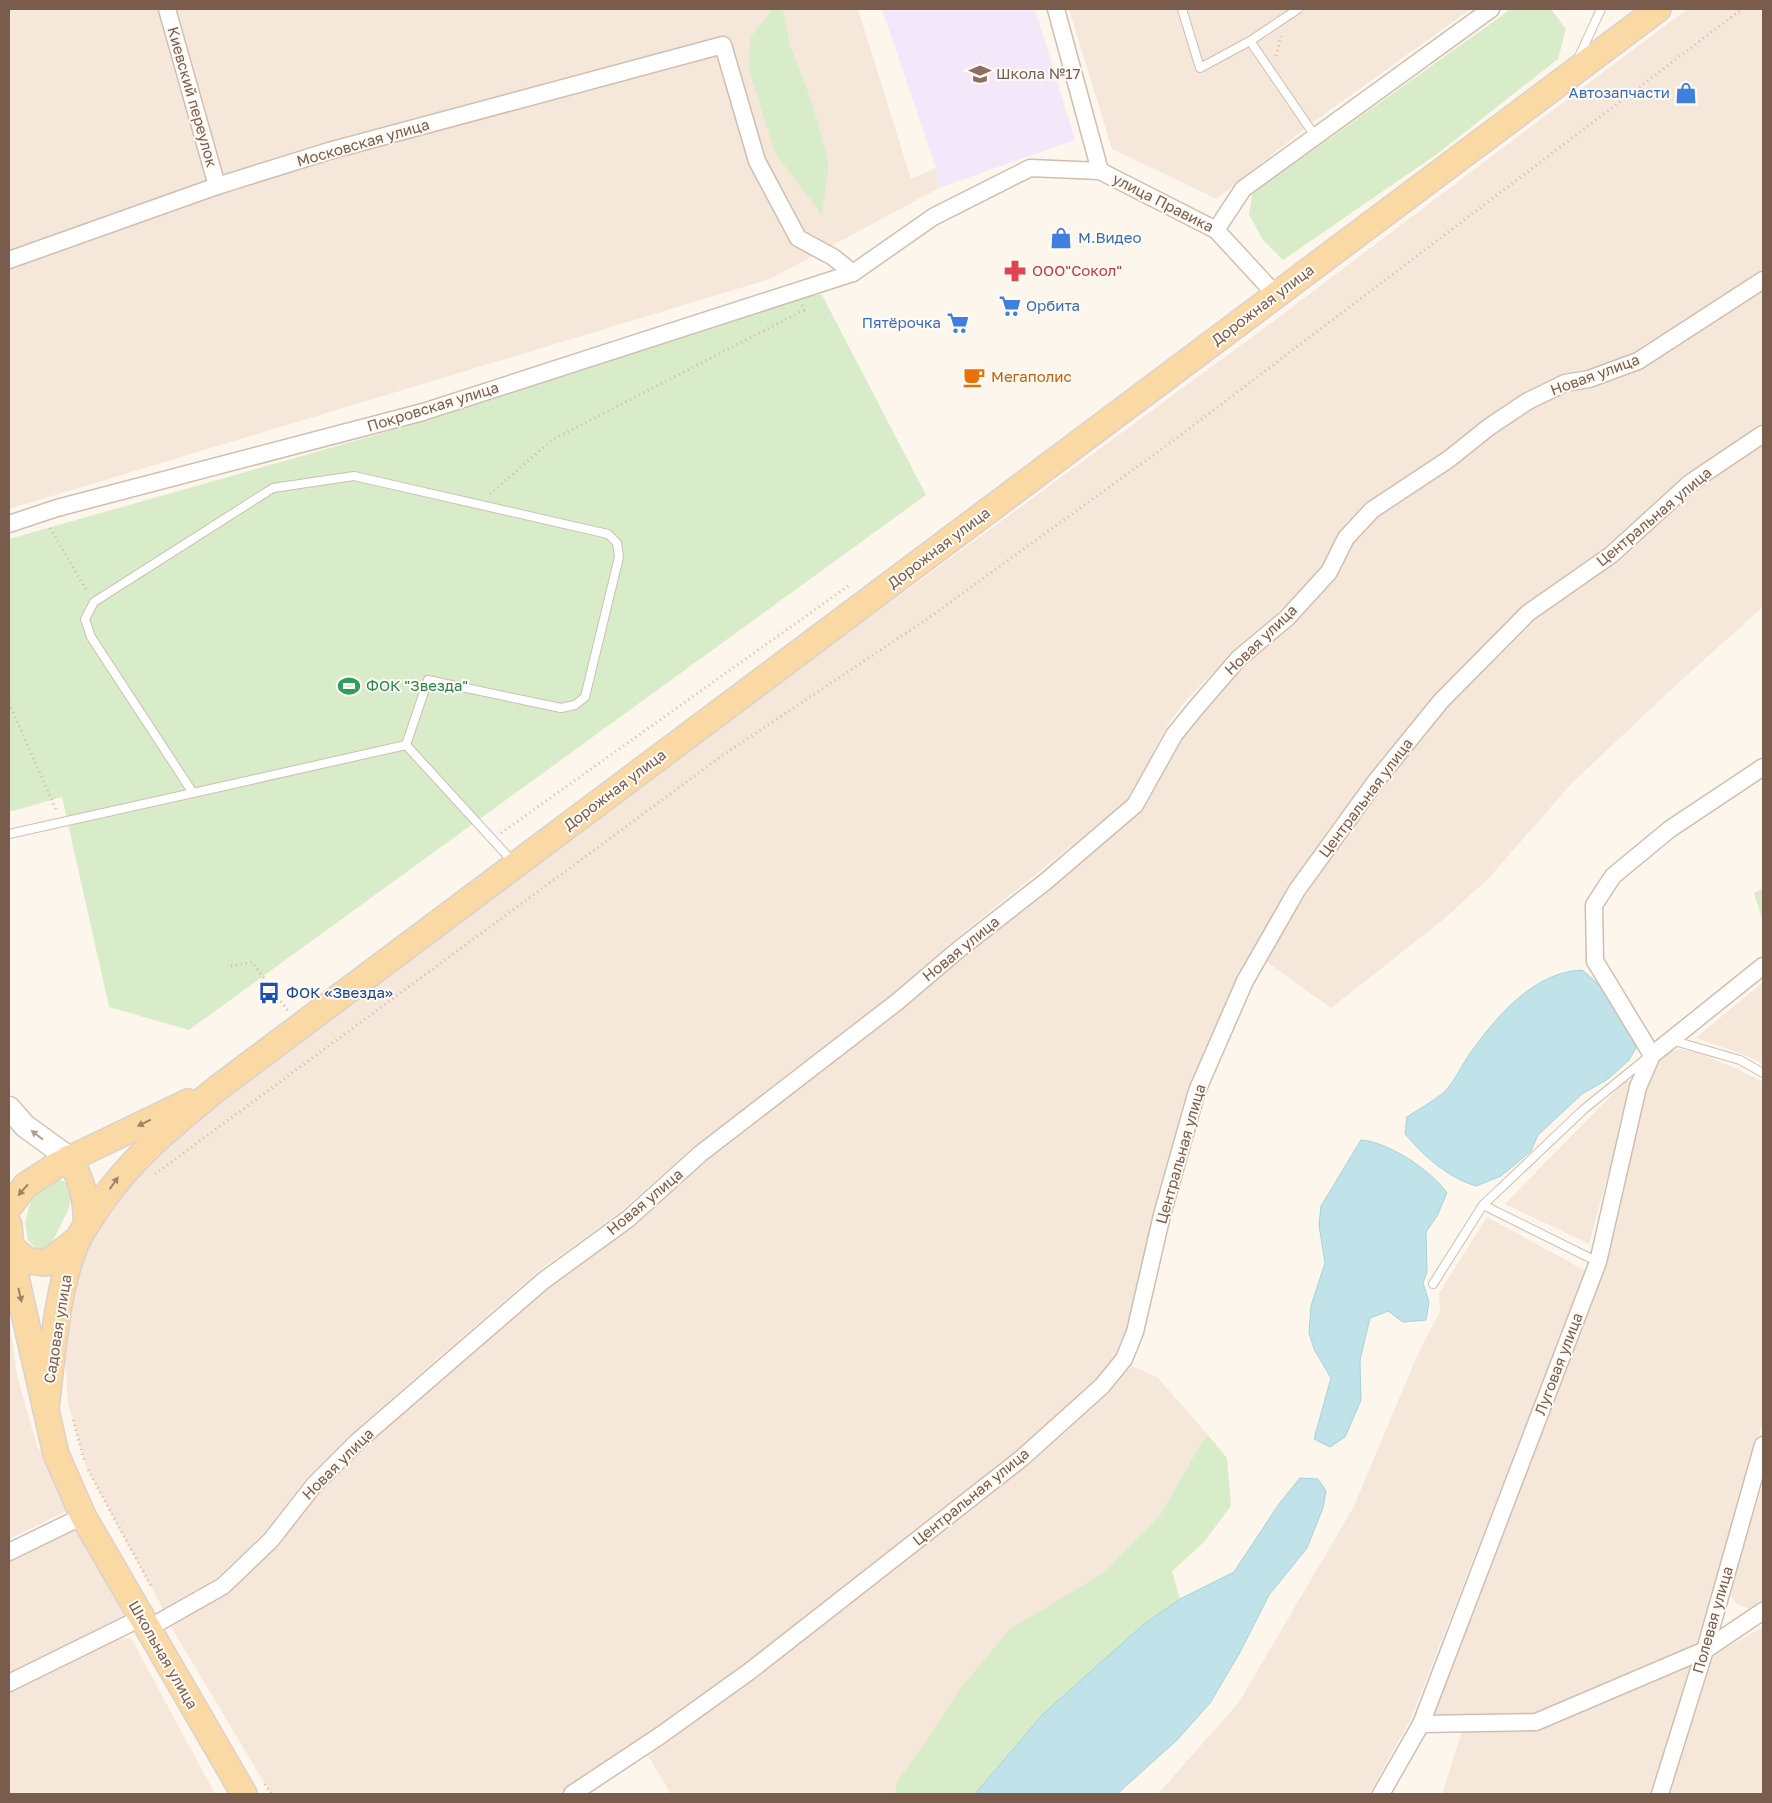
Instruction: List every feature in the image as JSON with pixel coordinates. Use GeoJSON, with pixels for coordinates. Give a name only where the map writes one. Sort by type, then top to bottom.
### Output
{"type":"FeatureCollection","features":[{"type":"Feature","properties":{"kind":"main road","name":"Дорожная улица"},"geometry":{"type":"LineString","coordinates":[[219,1086],[1658,9]]}},
{"type":"Feature","properties":{"kind":"main road"},"geometry":{"type":"LineString","coordinates":[[9,1207],[26,1185],[70,1158],[219,1086]]}},
{"type":"Feature","properties":{"kind":"main road"},"geometry":{"type":"LineString","coordinates":[[10,1236],[28,1261],[47,1263],[82,1231],[126,1169],[149,1146],[219,1086]]}},
{"type":"Feature","properties":{"kind":"main road"},"geometry":{"type":"LineString","coordinates":[[9,1108],[25,1126],[70,1158],[80,1176],[82,1185],[82,1231]]}},
{"type":"Feature","properties":{"kind":"main road","name":"Садовая улица"},"geometry":{"type":"LineString","coordinates":[[46,1408],[62,1289],[82,1231]]}},
{"type":"Feature","properties":{"kind":"main road","name":"Садовая улица"},"geometry":{"type":"LineString","coordinates":[[10,1236],[12,1260],[56,1454],[82,1516]]}},
{"type":"Feature","properties":{"kind":"main road","name":"Школьная улица"},"geometry":{"type":"LineString","coordinates":[[82,1516],[152,1622],[252,1786]]}},
{"type":"Feature","properties":{"kind":"street","name":"Киевский переулок"},"geometry":{"type":"LineString","coordinates":[[167,9],[217,186]]}},
{"type":"Feature","properties":{"kind":"street","name":"улица Правика"},"geometry":{"type":"LineString","coordinates":[[1056,9],[1100,171],[1216,230],[1276,295]]}},
{"type":"Feature","properties":{"kind":"street"},"geometry":{"type":"LineString","coordinates":[[1216,230],[1243,189],[1491,9]]}},
{"type":"Feature","properties":{"kind":"street","name":"Московская улица"},"geometry":{"type":"LineString","coordinates":[[9,260],[217,186],[329,151],[723,45],[757,161],[798,238],[833,257],[853,273]]}},
{"type":"Feature","properties":{"kind":"street","name":"Покровская улица"},"geometry":{"type":"LineString","coordinates":[[9,524],[41,513],[422,412],[853,273],[933,217],[1030,168],[1100,171]]}},
{"type":"Feature","properties":{"kind":"street","name":"Новая улица"},"geometry":{"type":"LineString","coordinates":[[152,1622],[223,1586],[271,1540],[314,1485],[358,1441],[543,1281],[628,1219],[700,1154],[897,1002],[1135,805],[1174,735],[1240,658],[1287,618],[1329,572],[1346,538],[1372,510],[1449,459],[1489,427],[1528,401],[1565,383],[1589,379],[1638,361],[1763,280]]}},
{"type":"Feature","properties":{"kind":"street","name":"Центральная улица"},"geometry":{"type":"LineString","coordinates":[[572,1794],[661,1735],[750,1672],[1022,1458],[1102,1386],[1124,1359],[1135,1332],[1162,1215],[1197,1091],[1245,981],[1297,890],[1376,781],[1441,701],[1528,613],[1611,554],[1690,483],[1763,434]]}},
{"type":"Feature","properties":{"kind":"street"},"geometry":{"type":"LineString","coordinates":[[1652,1055],[1595,961],[1594,905],[1612,876],[1670,829],[1763,767]]}},
{"type":"Feature","properties":{"kind":"street","name":"Луговая улица"},"geometry":{"type":"LineString","coordinates":[[1381,1794],[1421,1724],[1598,1262],[1638,1087],[1652,1055],[1763,966]]}},
{"type":"Feature","properties":{"kind":"street","name":"Полевая улица"},"geometry":{"type":"LineString","coordinates":[[1660,1794],[1705,1650],[1763,1445]]}},
{"type":"Feature","properties":{"kind":"street"},"geometry":{"type":"LineString","coordinates":[[9,1552],[82,1516]]}},
{"type":"Feature","properties":{"kind":"street"},"geometry":{"type":"LineString","coordinates":[[1421,1724],[1536,1722],[1705,1650],[1763,1610]]}},
{"type":"Feature","properties":{"kind":"street"},"geometry":{"type":"LineString","coordinates":[[9,1683],[152,1622]]}},
{"type":"Feature","properties":{"kind":"lane"},"geometry":{"type":"LineString","coordinates":[[1182,9],[1200,68],[1250,41],[1298,9]]}},
{"type":"Feature","properties":{"kind":"lane"},"geometry":{"type":"LineString","coordinates":[[1570,75],[1601,9]]}},
{"type":"Feature","properties":{"kind":"lane"},"geometry":{"type":"LineString","coordinates":[[1250,41],[1315,136]]}},
{"type":"Feature","properties":{"kind":"lane"},"geometry":{"type":"LineString","coordinates":[[193,793],[90,637],[85,619],[94,602],[273,488],[354,476],[608,534],[617,543],[619,557],[585,697],[575,705],[561,708],[428,680],[406,745]]}},
{"type":"Feature","properties":{"kind":"lane"},"geometry":{"type":"LineString","coordinates":[[9,834],[406,745]]}},
{"type":"Feature","properties":{"kind":"lane"},"geometry":{"type":"LineString","coordinates":[[406,745],[516,864]]}},
{"type":"Feature","properties":{"kind":"lane"},"geometry":{"type":"LineString","coordinates":[[1671,1040],[1740,1060],[1763,1073]]}},
{"type":"Feature","properties":{"kind":"lane"},"geometry":{"type":"LineString","coordinates":[[1433,1284],[1483,1205],[1583,1110],[1638,1064],[1652,1055]]}},
{"type":"Feature","properties":{"kind":"lane"},"geometry":{"type":"LineString","coordinates":[[1483,1205],[1598,1262]]}},
{"type":"Feature","properties":{"kind":"path"},"geometry":{"type":"LineString","coordinates":[[149,1178],[723,755],[927,620],[1177,438],[1742,9]]}},
{"type":"Feature","properties":{"kind":"path"},"geometry":{"type":"LineString","coordinates":[[1272,72],[1286,17]]}},
{"type":"Feature","properties":{"kind":"path"},"geometry":{"type":"LineString","coordinates":[[478,504],[552,440],[804,310],[798,290]]}},
{"type":"Feature","properties":{"kind":"path"},"geometry":{"type":"LineString","coordinates":[[41,513],[94,602]]}},
{"type":"Feature","properties":{"kind":"path"},"geometry":{"type":"LineString","coordinates":[[493,839],[853,583]]}},
{"type":"Feature","properties":{"kind":"path"},"geometry":{"type":"LineString","coordinates":[[9,703],[53,800],[60,822]]}},
{"type":"Feature","properties":{"kind":"path"},"geometry":{"type":"LineString","coordinates":[[231,966],[252,962],[264,976],[298,1027]]}},
{"type":"Feature","properties":{"kind":"path"},"geometry":{"type":"LineString","coordinates":[[71,1412],[86,1467],[152,1622]]}},
{"type":"Feature","properties":{"kind":"path"},"geometry":{"type":"LineString","coordinates":[[252,1786],[271,1794]]}},
{"type":"Feature","properties":{"kind":"shaded area"},"geometry":{"type":"Polygon","coordinates":[[[9,9],[773,9],[751,36],[821,214],[829,163],[812,102],[790,45],[783,9],[858,9],[911,179],[936,168],[939,188],[770,279],[9,509],[9,9]]]}},
{"type":"Feature","properties":{"kind":"shaded area","name":"Школа №17"},"geometry":{"type":"Polygon","coordinates":[[[882,9],[1035,9],[1075,140],[939,188],[936,168],[882,9]]]}},
{"type":"Feature","properties":{"kind":"shaded area"},"geometry":{"type":"Polygon","coordinates":[[[1069,9],[1471,9],[1308,126],[1217,199],[1112,149],[1069,9]]]}},
{"type":"Feature","properties":{"kind":"shaded area"},"geometry":{"type":"Polygon","coordinates":[[[1687,9],[1763,9],[1763,273],[1636,357],[1586,375],[1448,452],[1367,506],[1322,573],[1232,654],[1187,699],[1170,721],[1127,801],[954,940],[891,996],[692,1148],[619,1213],[537,1272],[352,1433],[306,1479],[264,1533],[217,1578],[163,1609],[86,1467],[68,1403],[65,1359],[66,1319],[74,1286],[90,1244],[104,1214],[153,1151],[767,693],[1263,329],[1687,9]]]}},
{"type":"Feature","properties":{"kind":"shaded area"},"geometry":{"type":"Polygon","coordinates":[[[1763,288],[1763,427],[1607,549],[1523,609],[1434,696],[1370,777],[1239,976],[1128,1331],[1117,1358],[1097,1382],[1017,1454],[746,1666],[656,1730],[558,1794],[271,1794],[170,1625],[321,1489],[364,1447],[547,1288],[701,1163],[799,1089],[902,1008],[962,957],[1050,890],[1141,810],[1181,740],[1201,712],[1375,515],[1491,432],[1531,407],[1763,288]]]}},
{"type":"Feature","properties":{"kind":"shaded area"},"geometry":{"type":"Polygon","coordinates":[[[1763,444],[1763,607],[1676,685],[1571,784],[1488,879],[1444,919],[1331,1008],[1265,961],[1303,893],[1382,786],[1446,706],[1530,621],[1616,561],[1696,489],[1763,444]]]}},
{"type":"Feature","properties":{"kind":"shaded area"},"geometry":{"type":"Polygon","coordinates":[[[1763,982],[1763,1064],[1745,1055],[1696,1038],[1763,982]]]}},
{"type":"Feature","properties":{"kind":"shaded area"},"geometry":{"type":"Polygon","coordinates":[[[1680,1049],[1702,1054],[1763,1082],[1763,1421],[1740,1494],[1700,1646],[1536,1716],[1430,1718],[1606,1266],[1645,1091],[1659,1061],[1668,1052],[1680,1049]]]}},
{"type":"Feature","properties":{"kind":"shaded area"},"geometry":{"type":"Polygon","coordinates":[[[1634,1080],[1589,1244],[1505,1204],[1625,1081],[1634,1080]]]}},
{"type":"Feature","properties":{"kind":"shaded area"},"geometry":{"type":"Polygon","coordinates":[[[1487,1217],[1586,1271],[1410,1721],[1369,1794],[1158,1794],[1239,1702],[1353,1508],[1420,1349],[1440,1312],[1439,1293],[1487,1217]]]}},
{"type":"Feature","properties":{"kind":"shaded area"},"geometry":{"type":"Polygon","coordinates":[[[9,1320],[17,1375],[37,1446],[73,1508],[9,1539],[9,1320]]]}},
{"type":"Feature","properties":{"kind":"shaded area"},"geometry":{"type":"Polygon","coordinates":[[[1130,1365],[1157,1377],[1208,1435],[1199,1447],[1160,1515],[1103,1573],[1062,1598],[926,1742],[897,1781],[895,1794],[671,1794],[648,1756],[753,1677],[1025,1465],[1107,1392],[1130,1365]]]}},
{"type":"Feature","properties":{"kind":"shaded area"},"geometry":{"type":"Polygon","coordinates":[[[1763,1483],[1763,1602],[1750,1609],[1735,1603],[1729,1591],[1763,1483]]]}},
{"type":"Feature","properties":{"kind":"shaded area"},"geometry":{"type":"Polygon","coordinates":[[[76,1526],[126,1619],[9,1678],[9,1560],[76,1526]]]}},
{"type":"Feature","properties":{"kind":"shaded area"},"geometry":{"type":"Polygon","coordinates":[[[1763,1627],[1763,1794],[1668,1794],[1708,1658],[1763,1627]]]}},
{"type":"Feature","properties":{"kind":"shaded area"},"geometry":{"type":"Polygon","coordinates":[[[131,1638],[215,1794],[9,1794],[9,1691],[112,1639],[131,1638]]]}},
{"type":"Feature","properties":{"kind":"shaded area"},"geometry":{"type":"Polygon","coordinates":[[[1695,1661],[1652,1794],[1442,1794],[1462,1731],[1537,1731],[1695,1661]]]}},
{"type":"Feature","properties":{"kind":"green space"},"geometry":{"type":"Polygon","coordinates":[[[773,9],[783,9],[790,45],[812,102],[829,163],[822,215],[775,153],[748,66],[751,36],[773,9]]]}},
{"type":"Feature","properties":{"kind":"green space"},"geometry":{"type":"Polygon","coordinates":[[[1511,9],[1551,9],[1566,29],[1558,59],[1437,154],[1283,260],[1263,240],[1249,215],[1252,194],[1511,9]]]}},
{"type":"Feature","properties":{"kind":"green space","name":"ФОК \"Звезда\""},"geometry":{"type":"Polygon","coordinates":[[[810,295],[822,295],[926,495],[189,1030],[109,1007],[62,797],[9,812],[9,539],[425,421],[810,295]]]}},
{"type":"Feature","properties":{"kind":"green space"},"geometry":{"type":"Polygon","coordinates":[[[1763,888],[1763,922],[1754,893],[1763,888]]]}},
{"type":"Feature","properties":{"kind":"green space"},"geometry":{"type":"Polygon","coordinates":[[[57,1178],[72,1186],[69,1208],[49,1249],[40,1253],[28,1240],[25,1222],[31,1200],[42,1187],[57,1178]]]}},
{"type":"Feature","properties":{"kind":"green space"},"geometry":{"type":"Polygon","coordinates":[[[1208,1435],[1227,1458],[1231,1506],[1204,1542],[1172,1571],[1180,1599],[1143,1625],[1043,1714],[975,1794],[895,1794],[897,1781],[926,1742],[959,1690],[1010,1629],[1103,1573],[1160,1515],[1199,1447],[1208,1435]]]}},
{"type":"Feature","properties":{"kind":"water"},"geometry":{"type":"Polygon","coordinates":[[[1582,970],[1608,995],[1628,1027],[1636,1048],[1629,1060],[1608,1079],[1582,1094],[1538,1135],[1531,1151],[1501,1176],[1476,1186],[1446,1172],[1420,1151],[1405,1134],[1407,1117],[1447,1089],[1479,1041],[1503,1012],[1517,999],[1547,979],[1564,973],[1582,970]]]}},
{"type":"Feature","properties":{"kind":"water"},"geometry":{"type":"Polygon","coordinates":[[[1361,1140],[1384,1146],[1408,1159],[1431,1175],[1447,1193],[1437,1216],[1426,1232],[1427,1272],[1423,1283],[1429,1302],[1426,1320],[1403,1322],[1388,1311],[1370,1318],[1360,1360],[1361,1400],[1345,1437],[1330,1447],[1314,1439],[1331,1378],[1314,1349],[1309,1333],[1311,1306],[1325,1263],[1319,1225],[1321,1206],[1361,1140]]]}},
{"type":"Feature","properties":{"kind":"water"},"geometry":{"type":"Polygon","coordinates":[[[1300,1478],[1318,1479],[1326,1491],[1323,1508],[1307,1548],[1269,1595],[1239,1654],[1210,1703],[1177,1740],[1117,1794],[975,1794],[1043,1714],[1143,1625],[1180,1599],[1234,1572],[1279,1504],[1300,1478]]]}},
{"type":"Feature","properties":{"kind":"place","name":"Школа №17"},"geometry":{"type":"Point","coordinates":[980,74]}},
{"type":"Feature","properties":{"kind":"place","name":"Автозапчасти"},"geometry":{"type":"Point","coordinates":[1686,93]}},
{"type":"Feature","properties":{"kind":"place","name":"М.Видео"},"geometry":{"type":"Point","coordinates":[1061,238]}},
{"type":"Feature","properties":{"kind":"place","name":"ООО\"Сокол\""},"geometry":{"type":"Point","coordinates":[1015,271]}},
{"type":"Feature","properties":{"kind":"place","name":"Орбита"},"geometry":{"type":"Point","coordinates":[1010,306]}},
{"type":"Feature","properties":{"kind":"place","name":"Пятёрочка"},"geometry":{"type":"Point","coordinates":[958,323]}},
{"type":"Feature","properties":{"kind":"place","name":"Мегаполис"},"geometry":{"type":"Point","coordinates":[974,377]}},
{"type":"Feature","properties":{"kind":"place","name":"ФОК \"Звезда\""},"geometry":{"type":"Point","coordinates":[349,686]}},
{"type":"Feature","properties":{"kind":"place","name":"ФОК «Звезда»"},"geometry":{"type":"Point","coordinates":[269,993]}}]}
